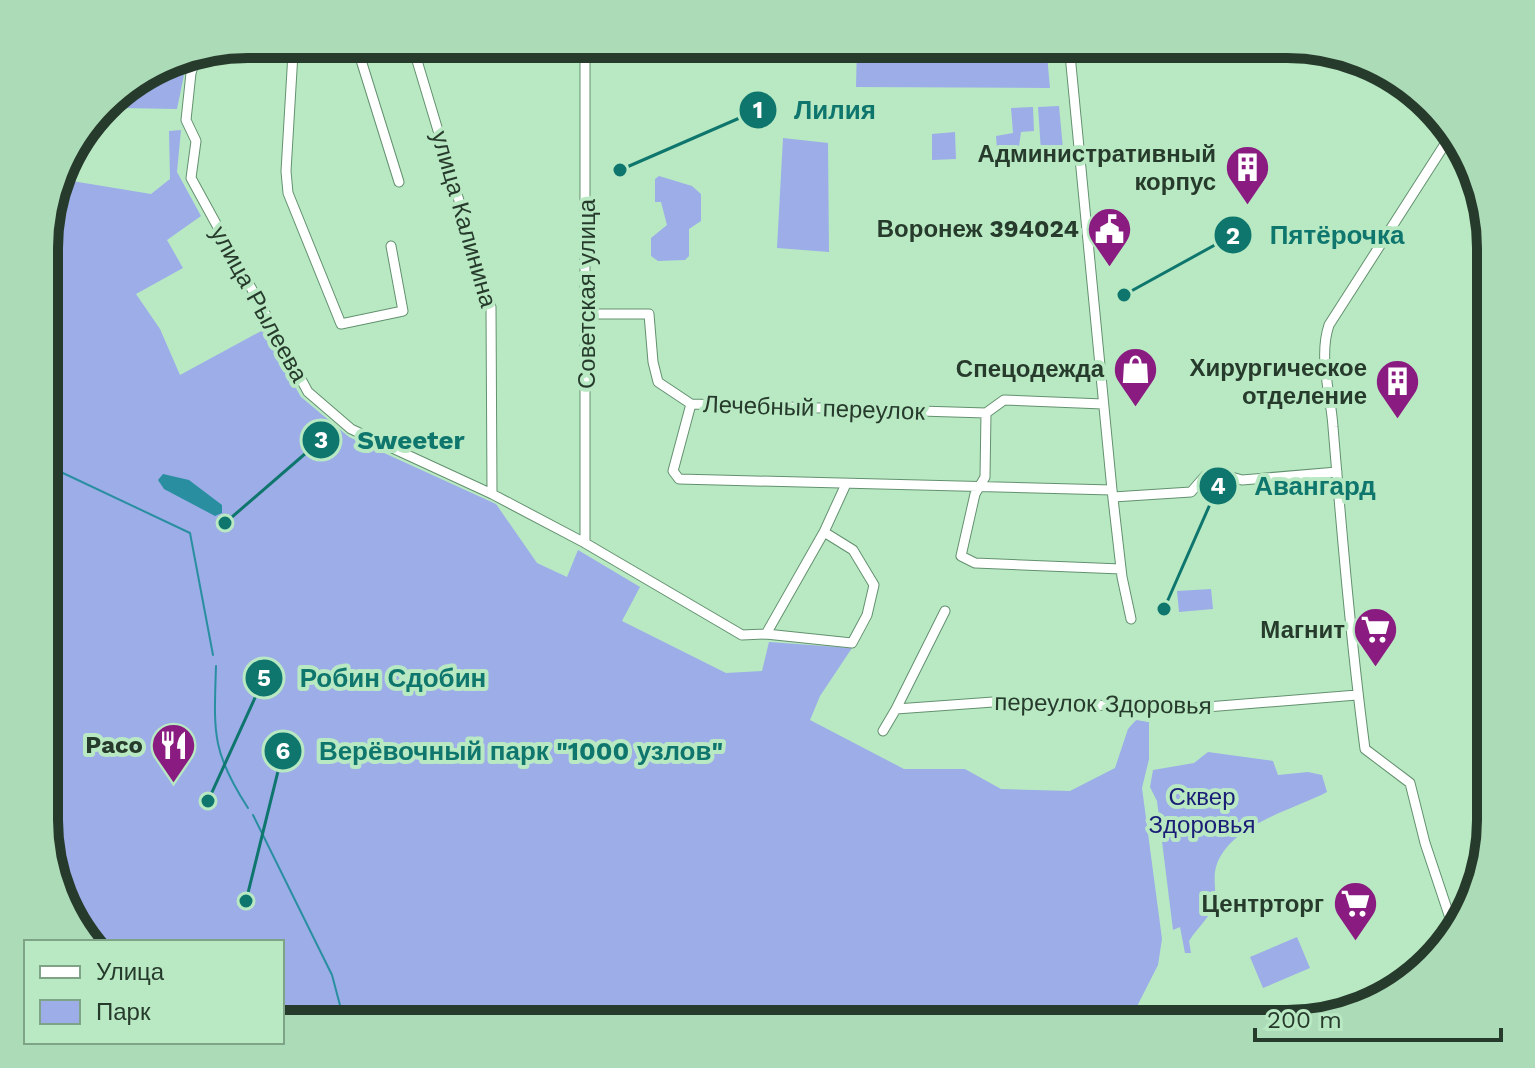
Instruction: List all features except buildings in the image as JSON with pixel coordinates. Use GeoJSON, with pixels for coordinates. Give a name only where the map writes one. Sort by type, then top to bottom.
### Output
{"type":"FeatureCollection","features":[{"type":"Feature","properties":{"kind":"street"},"geometry":{"type":"LineString","coordinates":[[293,58],[286,171],[288,193],[341,324],[403,311],[391,246]]}},
{"type":"Feature","properties":{"kind":"street"},"geometry":{"type":"LineString","coordinates":[[360,58],[399,182]]}},
{"type":"Feature","properties":{"kind":"street","name":"улица Калинина"},"geometry":{"type":"LineString","coordinates":[[416,58],[491,307],[492,494]]}},
{"type":"Feature","properties":{"kind":"street","name":"Советская улица"},"geometry":{"type":"LineString","coordinates":[[585,58],[585,543]]}},
{"type":"Feature","properties":{"kind":"street"},"geometry":{"type":"LineString","coordinates":[[1070,58],[1112,494],[1131,619]]}},
{"type":"Feature","properties":{"kind":"street","name":"улица Рылеева"},"geometry":{"type":"LineString","coordinates":[[193,66],[186,120],[196,141],[191,178],[308,392],[351,429],[492,494],[585,543],[742,635],[766,634],[852,643],[867,615],[874,585],[853,550],[824,532]]}},
{"type":"Feature","properties":{"kind":"street"},"geometry":{"type":"LineString","coordinates":[[1445,144],[1329,325],[1324,340],[1357,695],[1365,749],[1410,783],[1425,843],[1450,917]]}},
{"type":"Feature","properties":{"kind":"street","name":"Лечебный переулок"},"geometry":{"type":"LineString","coordinates":[[586,314],[649,314],[658,382],[691,404],[986,413],[1004,400],[1103,404]]}},
{"type":"Feature","properties":{"kind":"street"},"geometry":{"type":"LineString","coordinates":[[691,404],[674,477],[1112,494],[1191,492],[1205,476],[1221,474],[1242,480],[1337,472]]}},
{"type":"Feature","properties":{"kind":"street"},"geometry":{"type":"LineString","coordinates":[[986,413],[985,477],[979,488],[961,556],[975,563],[1121,569]]}},
{"type":"Feature","properties":{"kind":"street"},"geometry":{"type":"LineString","coordinates":[[766,634],[824,532],[846,484]]}},
{"type":"Feature","properties":{"kind":"street"},"geometry":{"type":"LineString","coordinates":[[883,731],[945,611]]}},
{"type":"Feature","properties":{"kind":"street","name":"переулок Здоровья"},"geometry":{"type":"LineString","coordinates":[[896,709],[1007,701],[1182,709],[1357,695]]}},
{"type":"Feature","properties":{"kind":"green space"},"geometry":{"type":"Polygon","coordinates":[[[857,58],[1047,58],[1050,88],[856,87],[857,58]]]}},
{"type":"Feature","properties":{"kind":"green space"},"geometry":{"type":"Polygon","coordinates":[[[184,75],[177,109],[118,110],[143,90],[169,76],[184,75]]]}},
{"type":"Feature","properties":{"kind":"green space"},"geometry":{"type":"Polygon","coordinates":[[[1059,106],[1063,149],[1041,151],[1038,107],[1059,106]]]}},
{"type":"Feature","properties":{"kind":"green space"},"geometry":{"type":"Polygon","coordinates":[[[1033,107],[1034,131],[1021,132],[1019,146],[997,148],[996,136],[1013,133],[1011,108],[1033,107]]]}},
{"type":"Feature","properties":{"kind":"green space"},"geometry":{"type":"Polygon","coordinates":[[[181,130],[177,172],[201,216],[167,240],[183,268],[136,294],[160,329],[180,375],[263,330],[301,397],[349,437],[496,504],[537,563],[567,577],[578,550],[640,587],[622,621],[726,673],[762,671],[769,642],[852,648],[820,696],[810,720],[904,769],[965,769],[1001,789],[1070,791],[1115,768],[1128,729],[1136,720],[1149,722],[1149,759],[1142,788],[1162,939],[1158,965],[1135,1010],[284,1010],[284,940],[101,940],[72,892],[64,869],[58,832],[60,224],[70,181],[151,194],[170,179],[169,131],[181,130]]]}},
{"type":"Feature","properties":{"kind":"green space"},"geometry":{"type":"Polygon","coordinates":[[[955,132],[956,159],[932,160],[932,134],[955,132]]]}},
{"type":"Feature","properties":{"kind":"green space"},"geometry":{"type":"Polygon","coordinates":[[[783,138],[828,143],[829,252],[777,248],[783,138]]]}},
{"type":"Feature","properties":{"kind":"green space"},"geometry":{"type":"Polygon","coordinates":[[[659,176],[692,186],[701,194],[701,221],[689,229],[689,256],[685,260],[658,261],[651,256],[651,238],[667,225],[661,202],[655,202],[655,179],[659,176]]]}},
{"type":"Feature","properties":{"kind":"green space"},"geometry":{"type":"Polygon","coordinates":[[[1211,589],[1213,609],[1179,612],[1177,591],[1211,589]]]}},
{"type":"Feature","properties":{"kind":"green space","name":"Сквер Здоровья"},"geometry":{"type":"Polygon","coordinates":[[[1208,752],[1273,761],[1278,775],[1308,772],[1322,775],[1327,792],[1248,829],[1223,852],[1215,871],[1214,905],[1189,941],[1191,953],[1185,953],[1180,927],[1173,930],[1157,801],[1150,787],[1153,770],[1194,763],[1208,752]]]}},
{"type":"Feature","properties":{"kind":"green space"},"geometry":{"type":"Polygon","coordinates":[[[1297,937],[1310,968],[1263,988],[1250,957],[1297,937]]]}},
{"type":"Feature","properties":{"kind":"shaded area"},"geometry":{"type":"Polygon","coordinates":[[[163,474],[189,480],[222,505],[222,513],[215,516],[164,489],[158,480],[163,474]]]}},
{"type":"Feature","properties":{"kind":"waterway"},"geometry":{"type":"LineString","coordinates":[[58,471],[190,533],[213,655]]}},
{"type":"Feature","properties":{"kind":"waterway"},"geometry":{"type":"LineString","coordinates":[[216,666],[217,740],[227,771],[248,808]]}},
{"type":"Feature","properties":{"kind":"waterway"},"geometry":{"type":"LineString","coordinates":[[253,815],[332,975],[341,1010]]}},
{"type":"Feature","properties":{"kind":"place","name":"Лилия"},"geometry":{"type":"Point","coordinates":[620,170]}},
{"type":"Feature","properties":{"kind":"place","name":"Административный корпус"},"geometry":{"type":"Point","coordinates":[1247,207]}},
{"type":"Feature","properties":{"kind":"place","name":"Воронеж 394024"},"geometry":{"type":"Point","coordinates":[1110,268]}},
{"type":"Feature","properties":{"kind":"place","name":"Пятёрочка"},"geometry":{"type":"Point","coordinates":[1124,295]}},
{"type":"Feature","properties":{"kind":"place","name":"Спецодежда"},"geometry":{"type":"Point","coordinates":[1135,408]}},
{"type":"Feature","properties":{"kind":"place","name":"Хирургическое отделение"},"geometry":{"type":"Point","coordinates":[1398,421]}},
{"type":"Feature","properties":{"kind":"place","name":"Sweeter"},"geometry":{"type":"Point","coordinates":[225,523]}},
{"type":"Feature","properties":{"kind":"place","name":"Авангард"},"geometry":{"type":"Point","coordinates":[1164,609]}},
{"type":"Feature","properties":{"kind":"place","name":"Магнит"},"geometry":{"type":"Point","coordinates":[1376,669]}},
{"type":"Feature","properties":{"kind":"place","name":"Paco"},"geometry":{"type":"Point","coordinates":[174,784]}},
{"type":"Feature","properties":{"kind":"place","name":"Робин Сдобин"},"geometry":{"type":"Point","coordinates":[208,801]}},
{"type":"Feature","properties":{"kind":"place","name":"Верёвочный парк \"1000 узлов\""},"geometry":{"type":"Point","coordinates":[246,901]}},
{"type":"Feature","properties":{"kind":"place","name":"Центрторг"},"geometry":{"type":"Point","coordinates":[1355,943]}}]}
